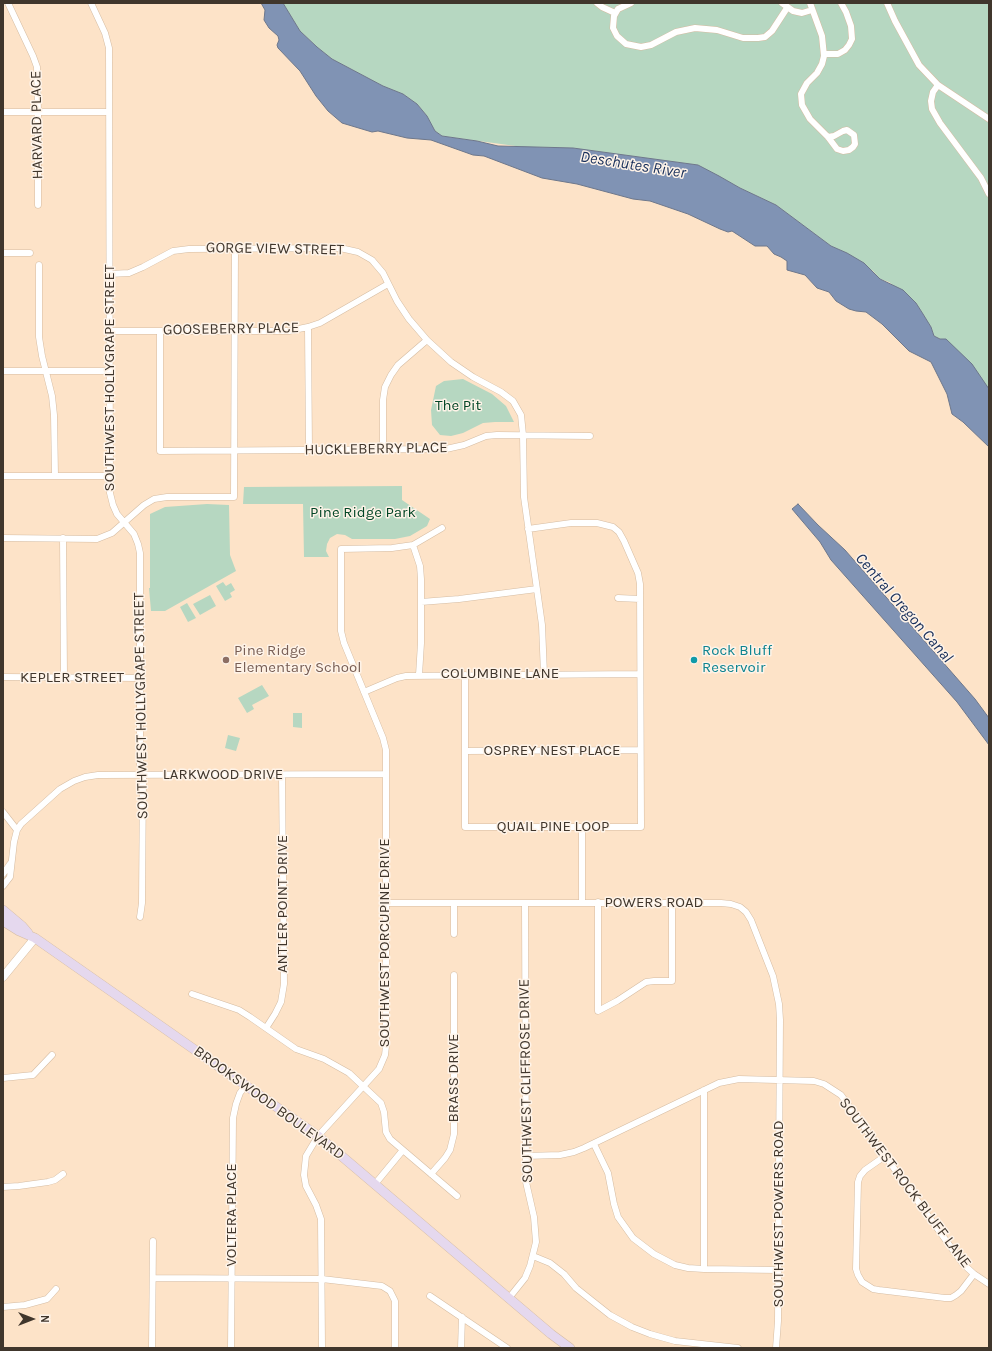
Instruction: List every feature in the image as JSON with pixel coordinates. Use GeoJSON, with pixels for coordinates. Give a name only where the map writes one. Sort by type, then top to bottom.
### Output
{"type":"FeatureCollection","features":[{"type":"Feature","properties":{"kind":"main road","name":"BROOKSWOOD BOULEVARD"},"geometry":{"type":"LineString","coordinates":[[3,910],[33,937],[318,1136],[551,1334],[570,1348]]}},
{"type":"Feature","properties":{"kind":"main road","name":"BROOKSWOOD BOULEVARD"},"geometry":{"type":"LineString","coordinates":[[3,922],[33,937]]}},
{"type":"Feature","properties":{"kind":"street","name":"HARVARD PLACE"},"geometry":{"type":"LineString","coordinates":[[8,3],[36,62],[38,112],[38,205]]}},
{"type":"Feature","properties":{"kind":"street","name":"SOUTHWEST HOLLYGRAPE STREET"},"geometry":{"type":"LineString","coordinates":[[90,3],[105,33],[109,48],[110,494],[117,514],[134,534],[140,553],[140,765],[143,775],[142,903],[140,917]]}},
{"type":"Feature","properties":{"kind":"street"},"geometry":{"type":"LineString","coordinates":[[597,3],[615,13]]}},
{"type":"Feature","properties":{"kind":"street"},"geometry":{"type":"LineString","coordinates":[[631,3],[618,9],[615,13],[613,28],[617,36],[626,44],[641,47],[651,45],[676,32],[695,28],[717,30],[744,38],[765,37],[772,31],[787,8]]}},
{"type":"Feature","properties":{"kind":"street"},"geometry":{"type":"LineString","coordinates":[[782,3],[793,11],[802,13],[812,10]]}},
{"type":"Feature","properties":{"kind":"street"},"geometry":{"type":"LineString","coordinates":[[810,3],[822,36],[824,54],[822,64],[817,73],[807,83],[801,94],[801,100],[803,109],[810,119],[828,137]]}},
{"type":"Feature","properties":{"kind":"street"},"geometry":{"type":"LineString","coordinates":[[824,54],[838,54],[850,45],[852,39],[851,26],[841,3]]}},
{"type":"Feature","properties":{"kind":"street"},"geometry":{"type":"LineString","coordinates":[[887,3],[895,21],[919,64],[938,85],[989,118]]}},
{"type":"Feature","properties":{"kind":"street"},"geometry":{"type":"LineString","coordinates":[[938,85],[933,92],[931,101],[932,109],[940,123],[981,178],[989,194]]}},
{"type":"Feature","properties":{"kind":"street"},"geometry":{"type":"LineString","coordinates":[[3,112],[109,112]]}},
{"type":"Feature","properties":{"kind":"street"},"geometry":{"type":"LineString","coordinates":[[3,538],[97,539],[112,533],[144,505],[154,499],[166,497],[234,497],[235,248]]}},
{"type":"Feature","properties":{"kind":"street","name":"GORGE VIEW STREET"},"geometry":{"type":"LineString","coordinates":[[109,274],[129,273],[174,252],[188,249],[340,248],[350,249],[365,255],[372,260],[383,273],[397,301],[405,313],[427,340],[451,362],[473,377],[501,392],[513,401],[521,415],[523,435],[524,497],[542,625],[544,674]]}},
{"type":"Feature","properties":{"kind":"street"},"geometry":{"type":"LineString","coordinates":[[3,253],[30,253]]}},
{"type":"Feature","properties":{"kind":"street"},"geometry":{"type":"LineString","coordinates":[[39,265],[39,337],[52,396],[54,415],[55,476]]}},
{"type":"Feature","properties":{"kind":"street","name":"GOOSEBERRY PLACE"},"geometry":{"type":"LineString","coordinates":[[110,331],[289,330],[308,327],[320,324],[388,284]]}},
{"type":"Feature","properties":{"kind":"street"},"geometry":{"type":"LineString","coordinates":[[308,327],[309,450]]}},
{"type":"Feature","properties":{"kind":"street","name":"HUCKLEBERRY PLACE"},"geometry":{"type":"LineString","coordinates":[[160,331],[160,451],[446,449],[464,445],[486,436],[590,436]]}},
{"type":"Feature","properties":{"kind":"street"},"geometry":{"type":"LineString","coordinates":[[383,449],[383,400],[385,387],[398,365],[427,340]]}},
{"type":"Feature","properties":{"kind":"street"},"geometry":{"type":"LineString","coordinates":[[3,371],[109,371]]}},
{"type":"Feature","properties":{"kind":"street"},"geometry":{"type":"LineString","coordinates":[[3,476],[109,476]]}},
{"type":"Feature","properties":{"kind":"street","name":"QUAIL PINE LOOP"},"geometry":{"type":"LineString","coordinates":[[465,675],[465,827],[640,827],[640,584],[638,573],[624,541],[619,532],[613,527],[597,523],[571,523],[528,529]]}},
{"type":"Feature","properties":{"kind":"street"},"geometry":{"type":"LineString","coordinates":[[420,675],[420,566],[413,545],[442,528]]}},
{"type":"Feature","properties":{"kind":"street"},"geometry":{"type":"LineString","coordinates":[[63,538],[64,678]]}},
{"type":"Feature","properties":{"kind":"street","name":"SOUTHWEST PORCUPINE DRIVE"},"geometry":{"type":"LineString","coordinates":[[322,1348],[321,1219],[316,1205],[306,1186],[304,1175],[306,1156],[318,1136],[379,1069],[385,1055],[386,1046],[386,750],[383,738],[344,643],[341,631],[341,549],[392,548],[413,545]]}},
{"type":"Feature","properties":{"kind":"street"},"geometry":{"type":"LineString","coordinates":[[421,602],[459,599],[537,589]]}},
{"type":"Feature","properties":{"kind":"street"},"geometry":{"type":"LineString","coordinates":[[618,598],[640,599]]}},
{"type":"Feature","properties":{"kind":"street","name":"COLUMBINE LANE"},"geometry":{"type":"LineString","coordinates":[[364,692],[397,678],[420,675],[640,674]]}},
{"type":"Feature","properties":{"kind":"street","name":"KEPLER STREET"},"geometry":{"type":"LineString","coordinates":[[3,677],[140,678]]}},
{"type":"Feature","properties":{"kind":"street","name":"OSPREY NEST PLACE"},"geometry":{"type":"LineString","coordinates":[[465,751],[640,750]]}},
{"type":"Feature","properties":{"kind":"street","name":"LARKWOOD DRIVE"},"geometry":{"type":"LineString","coordinates":[[17,830],[21,824],[60,789],[85,777],[143,775],[385,774]]}},
{"type":"Feature","properties":{"kind":"street","name":"ANTLER POINT DRIVE"},"geometry":{"type":"LineString","coordinates":[[266,1028],[281,1002],[284,984],[282,775]]}},
{"type":"Feature","properties":{"kind":"street"},"geometry":{"type":"LineString","coordinates":[[3,812],[17,830],[10,877],[3,886]]}},
{"type":"Feature","properties":{"kind":"street"},"geometry":{"type":"LineString","coordinates":[[582,827],[582,903]]}},
{"type":"Feature","properties":{"kind":"street"},"geometry":{"type":"LineString","coordinates":[[3,874],[11,863]]}},
{"type":"Feature","properties":{"kind":"street"},"geometry":{"type":"LineString","coordinates":[[598,902],[598,1011],[617,1001],[646,982],[672,981],[672,902]]}},
{"type":"Feature","properties":{"kind":"street","name":"POWERS ROAD"},"geometry":{"type":"LineString","coordinates":[[385,903],[672,902],[731,904],[740,907],[746,912],[756,934],[777,989],[780,1020],[780,1079]]}},
{"type":"Feature","properties":{"kind":"street"},"geometry":{"type":"LineString","coordinates":[[454,903],[454,934]]}},
{"type":"Feature","properties":{"kind":"street","name":"SOUTHWEST CLIFFROSE DRIVE"},"geometry":{"type":"LineString","coordinates":[[509,1298],[525,1278],[533,1256],[536,1242],[534,1217],[526,1182],[525,1156],[525,903]]}},
{"type":"Feature","properties":{"kind":"street"},"geometry":{"type":"LineString","coordinates":[[3,977],[33,937]]}},
{"type":"Feature","properties":{"kind":"street","name":"BRASS DRIVE"},"geometry":{"type":"LineString","coordinates":[[431,1174],[450,1150],[454,1134],[454,975]]}},
{"type":"Feature","properties":{"kind":"street"},"geometry":{"type":"LineString","coordinates":[[192,994],[239,1010],[250,1016],[296,1049],[324,1059],[349,1073],[381,1103],[388,1136],[457,1196]]}},
{"type":"Feature","properties":{"kind":"street"},"geometry":{"type":"LineString","coordinates":[[3,1078],[33,1075],[52,1055]]}},
{"type":"Feature","properties":{"kind":"street","name":"SOUTHWEST ROCK BLUFF LANE"},"geometry":{"type":"LineString","coordinates":[[525,1156],[560,1155],[574,1152],[594,1144],[719,1083],[729,1080],[780,1079],[814,1081],[824,1084],[832,1089],[844,1100],[963,1264],[974,1274],[989,1284]]}},
{"type":"Feature","properties":{"kind":"street","name":"SOUTHWEST POWERS ROAD"},"geometry":{"type":"LineString","coordinates":[[776,1348],[778,1322],[780,1079]]}},
{"type":"Feature","properties":{"kind":"street","name":"VOLTERA PLACE"},"geometry":{"type":"LineString","coordinates":[[232,1348],[233,1118],[240,1093],[246,1085]]}},
{"type":"Feature","properties":{"kind":"street"},"geometry":{"type":"LineString","coordinates":[[704,1090],[704,1269]]}},
{"type":"Feature","properties":{"kind":"street"},"geometry":{"type":"LineString","coordinates":[[594,1144],[608,1173],[618,1217],[633,1238],[654,1254],[675,1265],[704,1269],[778,1270]]}},
{"type":"Feature","properties":{"kind":"street"},"geometry":{"type":"LineString","coordinates":[[375,1184],[403,1150]]}},
{"type":"Feature","properties":{"kind":"street"},"geometry":{"type":"LineString","coordinates":[[885,1156],[865,1170],[860,1176],[858,1182],[856,1269],[862,1282],[872,1289],[951,1298],[961,1291],[974,1274]]}},
{"type":"Feature","properties":{"kind":"street"},"geometry":{"type":"LineString","coordinates":[[3,1187],[48,1182],[55,1180],[63,1174]]}},
{"type":"Feature","properties":{"kind":"street"},"geometry":{"type":"LineString","coordinates":[[152,1348],[153,1241]]}},
{"type":"Feature","properties":{"kind":"street"},"geometry":{"type":"LineString","coordinates":[[533,1256],[550,1263],[564,1274],[576,1288],[610,1315],[632,1327],[675,1341],[738,1348]]}},
{"type":"Feature","properties":{"kind":"street"},"geometry":{"type":"LineString","coordinates":[[153,1278],[322,1279],[382,1286],[390,1291],[395,1301],[395,1348]]}},
{"type":"Feature","properties":{"kind":"street"},"geometry":{"type":"LineString","coordinates":[[3,1307],[26,1305],[47,1299],[56,1289]]}},
{"type":"Feature","properties":{"kind":"street"},"geometry":{"type":"LineString","coordinates":[[430,1296],[508,1348]]}},
{"type":"Feature","properties":{"kind":"street"},"geometry":{"type":"LineString","coordinates":[[461,1348],[462,1317]]}},
{"type":"Feature","properties":{"kind":"green space"},"geometry":{"type":"Polygon","coordinates":[[[283,3],[989,3],[989,389],[946,339],[940,339],[934,336],[931,327],[916,303],[889,282],[880,279],[873,271],[847,253],[831,246],[776,205],[740,188],[698,165],[573,148],[523,147],[442,136],[435,131],[427,116],[417,104],[403,94],[383,86],[332,59],[317,47],[300,31],[283,3]]]}},
{"type":"Feature","properties":{"kind":"green space","name":"The Pit"},"geometry":{"type":"Polygon","coordinates":[[[463,379],[492,394],[506,406],[514,422],[483,423],[463,433],[451,436],[440,435],[432,425],[431,410],[436,386],[444,381],[463,379]]]}},
{"type":"Feature","properties":{"kind":"green space","name":"Pine Ridge Park"},"geometry":{"type":"Polygon","coordinates":[[[402,486],[402,500],[430,519],[427,526],[410,536],[395,539],[352,539],[345,535],[337,534],[330,538],[327,544],[326,551],[329,557],[304,557],[303,504],[243,504],[244,487],[402,486]]]}},
{"type":"Feature","properties":{"kind":"green space"},"geometry":{"type":"Polygon","coordinates":[[[207,504],[229,505],[230,555],[236,571],[165,611],[151,611],[149,588],[150,514],[165,507],[207,504]]]}},
{"type":"Feature","properties":{"kind":"green space"},"geometry":{"type":"Polygon","coordinates":[[[223,582],[226,586],[231,583],[235,590],[230,593],[232,597],[225,601],[216,586],[223,582]]]}},
{"type":"Feature","properties":{"kind":"green space"},"geometry":{"type":"Polygon","coordinates":[[[210,595],[216,606],[200,615],[193,604],[210,595]]]}},
{"type":"Feature","properties":{"kind":"green space"},"geometry":{"type":"Polygon","coordinates":[[[187,603],[196,618],[188,622],[180,607],[187,603]]]}},
{"type":"Feature","properties":{"kind":"green space"},"geometry":{"type":"Polygon","coordinates":[[[262,685],[269,696],[252,705],[254,709],[247,713],[238,698],[262,685]]]}},
{"type":"Feature","properties":{"kind":"green space"},"geometry":{"type":"Polygon","coordinates":[[[293,713],[302,713],[302,728],[293,727],[293,713]]]}},
{"type":"Feature","properties":{"kind":"green space"},"geometry":{"type":"Polygon","coordinates":[[[228,735],[240,738],[236,751],[225,748],[228,735]]]}},
{"type":"Feature","properties":{"kind":"water","name":"Deschutes River"},"geometry":{"type":"Polygon","coordinates":[[[261,3],[283,3],[300,31],[317,47],[332,59],[383,86],[403,94],[417,104],[427,116],[435,131],[442,136],[477,141],[498,146],[573,148],[698,165],[740,188],[776,205],[831,246],[864,263],[880,279],[903,290],[916,303],[931,327],[934,336],[940,339],[946,339],[972,364],[989,389],[989,447],[963,422],[952,414],[947,394],[931,362],[909,351],[882,324],[866,312],[849,309],[836,301],[829,292],[817,288],[805,275],[787,270],[787,261],[774,254],[767,246],[755,246],[732,231],[728,232],[688,214],[650,201],[633,199],[577,184],[542,178],[484,156],[473,155],[431,140],[407,138],[378,131],[372,132],[342,123],[328,111],[316,96],[300,71],[278,48],[278,36],[269,28],[264,20],[265,10],[261,3]]]}},
{"type":"Feature","properties":{"kind":"water"},"geometry":{"type":"Polygon","coordinates":[[[798,504],[845,550],[975,699],[989,718],[989,745],[957,702],[831,560],[820,542],[792,509],[798,504]]]}},
{"type":"Feature","properties":{"kind":"place","name":"Pine Ridge Elementary School"},"geometry":{"type":"Point","coordinates":[226,660]}},
{"type":"Feature","properties":{"kind":"place","name":"Rock Bluff Reservoir"},"geometry":{"type":"Point","coordinates":[694,660]}},
{"type":"Feature","properties":{"kind":"water label","name":"Central Oregon Canal"},"geometry":{"type":"Point","coordinates":[904,608]}}]}
